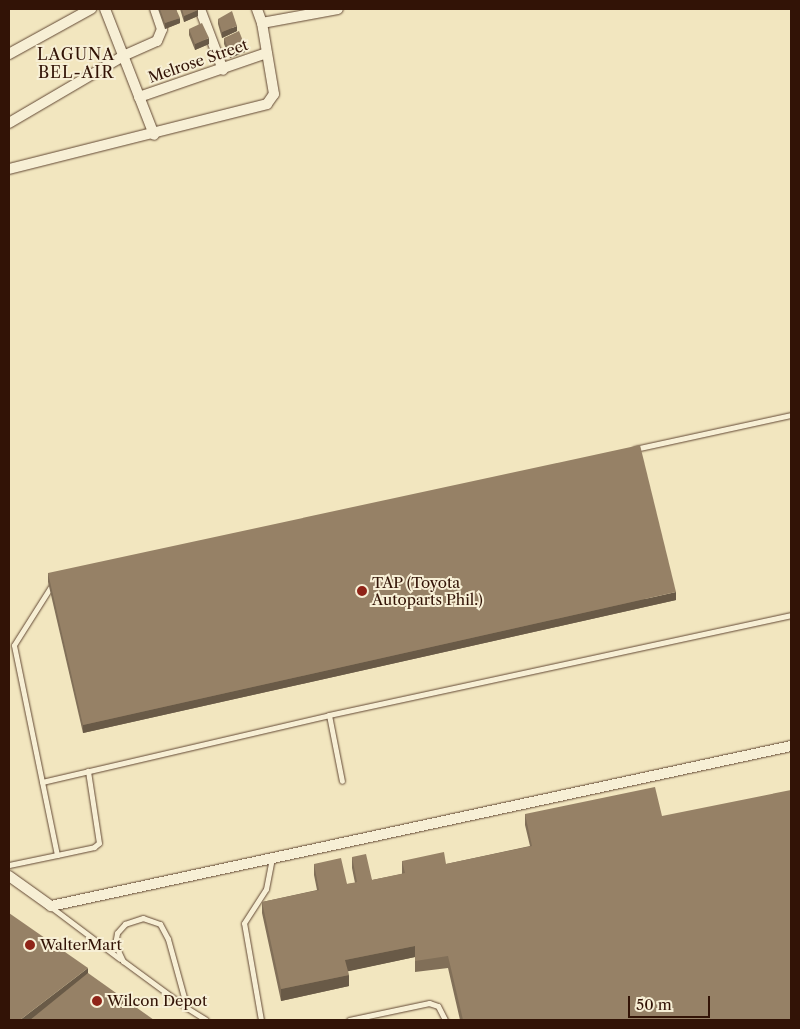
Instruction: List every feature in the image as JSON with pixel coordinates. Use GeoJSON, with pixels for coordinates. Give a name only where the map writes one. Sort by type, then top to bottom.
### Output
{"type":"FeatureCollection","features":[{"type":"Feature","properties":{"kind":"street"},"geometry":{"type":"LineString","coordinates":[[9,54],[92,9]]}},
{"type":"Feature","properties":{"kind":"street"},"geometry":{"type":"LineString","coordinates":[[105,9],[154,135]]}},
{"type":"Feature","properties":{"kind":"street"},"geometry":{"type":"LineString","coordinates":[[9,123],[123,56],[158,41],[162,35],[155,9]]}},
{"type":"Feature","properties":{"kind":"street"},"geometry":{"type":"LineString","coordinates":[[200,9],[223,70]]}},
{"type":"Feature","properties":{"kind":"street"},"geometry":{"type":"LineString","coordinates":[[9,169],[154,135],[267,104],[274,94],[262,23],[256,9]]}},
{"type":"Feature","properties":{"kind":"street"},"geometry":{"type":"LineString","coordinates":[[262,23],[312,11],[338,9]]}},
{"type":"Feature","properties":{"kind":"street","name":"Melrose Street"},"geometry":{"type":"LineString","coordinates":[[139,97],[223,70],[267,53]]}},
{"type":"Feature","properties":{"kind":"street"},"geometry":{"type":"LineString","coordinates":[[9,876],[51,906],[272,860],[791,746]]}},
{"type":"Feature","properties":{"kind":"lane"},"geometry":{"type":"LineString","coordinates":[[627,450],[791,415]]}},
{"type":"Feature","properties":{"kind":"lane"},"geometry":{"type":"LineString","coordinates":[[56,579],[14,645],[56,855]]}},
{"type":"Feature","properties":{"kind":"lane"},"geometry":{"type":"LineString","coordinates":[[42,782],[329,715],[791,615]]}},
{"type":"Feature","properties":{"kind":"lane"},"geometry":{"type":"LineString","coordinates":[[329,715],[342,781]]}},
{"type":"Feature","properties":{"kind":"lane"},"geometry":{"type":"LineString","coordinates":[[9,865],[94,847],[99,843],[88,772]]}},
{"type":"Feature","properties":{"kind":"lane"},"geometry":{"type":"LineString","coordinates":[[262,1020],[244,923],[266,889],[272,860]]}},
{"type":"Feature","properties":{"kind":"lane"},"geometry":{"type":"LineString","coordinates":[[51,906],[123,962],[206,1020]]}},
{"type":"Feature","properties":{"kind":"lane"},"geometry":{"type":"LineString","coordinates":[[123,962],[115,944],[118,933],[125,924],[143,918],[160,924],[168,939],[187,1008]]}},
{"type":"Feature","properties":{"kind":"lane"},"geometry":{"type":"LineString","coordinates":[[350,1020],[429,1003],[438,1006],[445,1020]]}},
{"type":"Feature","properties":{"kind":"building"},"geometry":{"type":"Polygon","coordinates":[[[160,9],[176,9],[180,18],[165,23],[160,9]]]}},
{"type":"Feature","properties":{"kind":"building"},"geometry":{"type":"Polygon","coordinates":[[[182,9],[198,9],[198,10],[184,16],[182,9]]]}},
{"type":"Feature","properties":{"kind":"building"},"geometry":{"type":"Polygon","coordinates":[[[232,11],[237,26],[222,32],[218,19],[232,11]]]}},
{"type":"Feature","properties":{"kind":"building"},"geometry":{"type":"Polygon","coordinates":[[[202,23],[209,38],[195,44],[189,29],[202,23]]]}},
{"type":"Feature","properties":{"kind":"building"},"geometry":{"type":"Polygon","coordinates":[[[239,31],[245,46],[230,53],[224,38],[239,31]]]}},
{"type":"Feature","properties":{"kind":"building","name":"TAP (Toyota Autoparts Phil.)"},"geometry":{"type":"Polygon","coordinates":[[[640,445],[676,592],[83,725],[48,573],[640,445]]]}},
{"type":"Feature","properties":{"kind":"building"},"geometry":{"type":"Polygon","coordinates":[[[655,787],[662,816],[791,790],[791,1020],[463,1020],[448,956],[415,961],[415,946],[345,960],[349,975],[281,989],[262,902],[319,890],[314,864],[341,858],[347,884],[357,882],[352,857],[366,854],[372,880],[405,873],[402,861],[444,852],[446,864],[532,846],[525,814],[655,787]]]}},
{"type":"Feature","properties":{"kind":"building","name":"WalterMart"},"geometry":{"type":"Polygon","coordinates":[[[9,913],[88,968],[20,1020],[9,1020],[9,913]]]}},
{"type":"Feature","properties":{"kind":"building","name":"Wilcon Depot"},"geometry":{"type":"Polygon","coordinates":[[[88,973],[154,1020],[30,1020],[88,973]]]}},
{"type":"Feature","properties":{"kind":"place","name":"TAP (Toyota Autoparts Phil.)"},"geometry":{"type":"Point","coordinates":[362,591]}},
{"type":"Feature","properties":{"kind":"place","name":"WalterMart"},"geometry":{"type":"Point","coordinates":[30,945]}},
{"type":"Feature","properties":{"kind":"place","name":"Wilcon Depot"},"geometry":{"type":"Point","coordinates":[97,1001]}},
{"type":"Feature","properties":{"kind":"district","name":"LAGUNA BEL-AIR"},"geometry":{"type":"Point","coordinates":[76,63]}}]}
